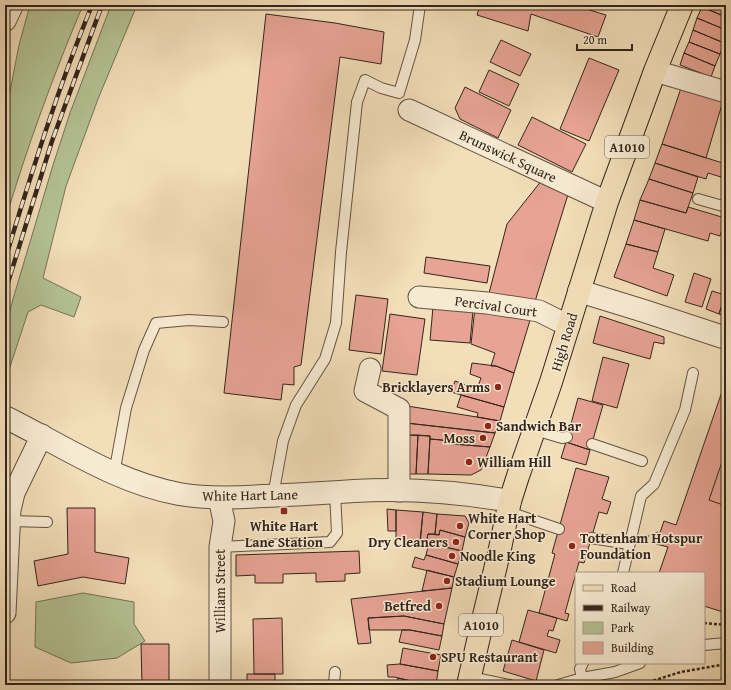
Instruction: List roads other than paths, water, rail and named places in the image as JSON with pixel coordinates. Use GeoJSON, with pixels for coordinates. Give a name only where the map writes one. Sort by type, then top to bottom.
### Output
{"type":"FeatureCollection","features":[{"type":"Feature","properties":{"kind":"main road","name":"High Road"},"geometry":{"type":"LineString","coordinates":[[469,681],[480,628],[520,470],[535,430],[569,326],[607,202],[655,71],[682,5]]}},
{"type":"Feature","properties":{"kind":"street"},"geometry":{"type":"LineString","coordinates":[[5,20],[12,5]]}},
{"type":"Feature","properties":{"kind":"street"},"geometry":{"type":"LineString","coordinates":[[655,71],[726,92]]}},
{"type":"Feature","properties":{"kind":"street","name":"Brunswick Square"},"geometry":{"type":"LineString","coordinates":[[409,110],[607,202]]}},
{"type":"Feature","properties":{"kind":"street"},"geometry":{"type":"LineString","coordinates":[[580,292],[726,338]]}},
{"type":"Feature","properties":{"kind":"street","name":"Percival Court"},"geometry":{"type":"LineString","coordinates":[[419,297],[487,303],[539,311],[569,326]]}},
{"type":"Feature","properties":{"kind":"street"},"geometry":{"type":"LineString","coordinates":[[370,369],[365,391],[399,409],[399,491]]}},
{"type":"Feature","properties":{"kind":"street","name":"White Hart Lane"},"geometry":{"type":"LineString","coordinates":[[5,417],[114,474],[159,490],[180,494],[219,498],[355,491],[460,493],[510,506]]}},
{"type":"Feature","properties":{"kind":"street"},"geometry":{"type":"LineString","coordinates":[[5,613],[10,510],[14,493],[42,435]]}},
{"type":"Feature","properties":{"kind":"street","name":"William Street"},"geometry":{"type":"LineString","coordinates":[[219,498],[224,521],[220,547],[220,685]]}},
{"type":"Feature","properties":{"kind":"lane"},"geometry":{"type":"LineString","coordinates":[[273,496],[283,441],[296,405],[325,359],[336,323],[341,252],[357,102],[365,80],[381,88],[399,93],[415,40],[420,5]]}},
{"type":"Feature","properties":{"kind":"lane"},"geometry":{"type":"LineString","coordinates":[[400,89],[409,110]]}},
{"type":"Feature","properties":{"kind":"lane"},"geometry":{"type":"LineString","coordinates":[[698,199],[726,207]]}},
{"type":"Feature","properties":{"kind":"lane"},"geometry":{"type":"LineString","coordinates":[[114,474],[126,408],[144,350],[156,324],[189,320],[223,322]]}},
{"type":"Feature","properties":{"kind":"lane"},"geometry":{"type":"LineString","coordinates":[[622,572],[641,496],[654,484],[685,410],[693,373]]}},
{"type":"Feature","properties":{"kind":"lane"},"geometry":{"type":"LineString","coordinates":[[535,430],[562,438],[567,437]]}},
{"type":"Feature","properties":{"kind":"lane"},"geometry":{"type":"LineString","coordinates":[[592,444],[642,460]]}},
{"type":"Feature","properties":{"kind":"lane"},"geometry":{"type":"LineString","coordinates":[[220,547],[330,542],[337,533],[335,492]]}},
{"type":"Feature","properties":{"kind":"lane"},"geometry":{"type":"LineString","coordinates":[[510,506],[560,528]]}},
{"type":"Feature","properties":{"kind":"lane"},"geometry":{"type":"LineString","coordinates":[[9,521],[47,522]]}},
{"type":"Feature","properties":{"kind":"lane"},"geometry":{"type":"LineString","coordinates":[[591,538],[629,544]]}},
{"type":"Feature","properties":{"kind":"lane"},"geometry":{"type":"LineString","coordinates":[[705,645],[726,642]]}},
{"type":"Feature","properties":{"kind":"lane"},"geometry":{"type":"LineString","coordinates":[[582,664],[580,669],[582,678]]}},
{"type":"Feature","properties":{"kind":"lane"},"geometry":{"type":"LineString","coordinates":[[558,685],[582,678],[614,672],[637,664]]}},
{"type":"Feature","properties":{"kind":"lane"},"geometry":{"type":"LineString","coordinates":[[334,685],[335,672]]}},
{"type":"Feature","properties":{"kind":"lane"},"geometry":{"type":"LineString","coordinates":[[469,681],[510,685]]}},
{"type":"Feature","properties":{"kind":"railway"},"geometry":{"type":"LineString","coordinates":[[5,260],[46,131],[92,5]]}},
{"type":"Feature","properties":{"kind":"railway"},"geometry":{"type":"LineString","coordinates":[[5,292],[52,141],[102,5]]}},
{"type":"Feature","properties":{"kind":"place","name":"Bricklayers Arms"},"geometry":{"type":"Point","coordinates":[498,387]}},
{"type":"Feature","properties":{"kind":"place","name":"Sandwich Bar"},"geometry":{"type":"Point","coordinates":[488,426]}},
{"type":"Feature","properties":{"kind":"place","name":"Moss"},"geometry":{"type":"Point","coordinates":[483,438]}},
{"type":"Feature","properties":{"kind":"place","name":"William Hill"},"geometry":{"type":"Point","coordinates":[469,462]}},
{"type":"Feature","properties":{"kind":"place","name":"White Hart Lane Station"},"geometry":{"type":"Point","coordinates":[284,511]}},
{"type":"Feature","properties":{"kind":"place","name":"White Hart Corner Shop"},"geometry":{"type":"Point","coordinates":[460,526]}},
{"type":"Feature","properties":{"kind":"place","name":"Dry Cleaners"},"geometry":{"type":"Point","coordinates":[456,542]}},
{"type":"Feature","properties":{"kind":"place","name":"Tottenham Hotspur Foundation"},"geometry":{"type":"Point","coordinates":[572,546]}},
{"type":"Feature","properties":{"kind":"place","name":"Noodle King"},"geometry":{"type":"Point","coordinates":[452,556]}},
{"type":"Feature","properties":{"kind":"place","name":"Stadium Lounge"},"geometry":{"type":"Point","coordinates":[447,581]}},
{"type":"Feature","properties":{"kind":"place","name":"Betfred"},"geometry":{"type":"Point","coordinates":[439,606]}},
{"type":"Feature","properties":{"kind":"place","name":"SPU Restaurant"},"geometry":{"type":"Point","coordinates":[433,657]}}]}
